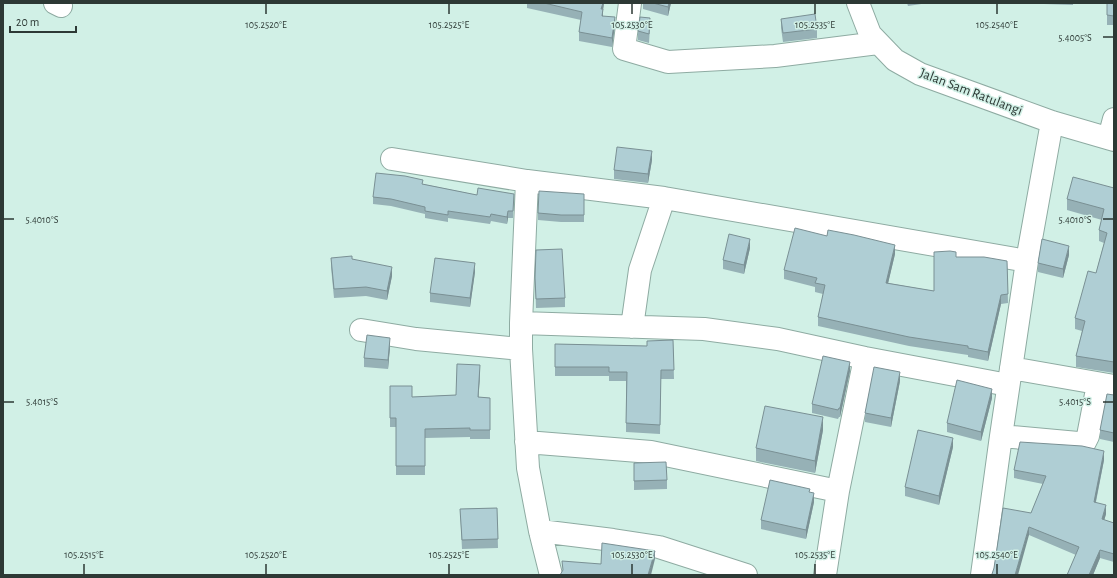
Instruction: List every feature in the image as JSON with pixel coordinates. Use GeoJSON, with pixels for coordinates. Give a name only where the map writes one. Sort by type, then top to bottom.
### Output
{"type":"FeatureCollection","features":[{"type":"Feature","properties":{"kind":"street"},"geometry":{"type":"LineString","coordinates":[[630,3],[624,50],[668,62],[775,56],[878,42]]}},
{"type":"Feature","properties":{"kind":"street","name":"Jalan Sam Ratulangi"},"geometry":{"type":"LineString","coordinates":[[858,3],[870,34],[895,60],[920,74],[1052,122],[1112,132]]}},
{"type":"Feature","properties":{"kind":"street"},"geometry":{"type":"LineString","coordinates":[[982,575],[1009,376],[1027,261],[1052,122]]}},
{"type":"Feature","properties":{"kind":"street"},"geometry":{"type":"LineString","coordinates":[[392,159],[527,181],[664,198],[1027,261]]}},
{"type":"Feature","properties":{"kind":"street"},"geometry":{"type":"LineString","coordinates":[[527,181],[521,323],[526,442],[528,468],[540,531],[551,575]]}},
{"type":"Feature","properties":{"kind":"street"},"geometry":{"type":"LineString","coordinates":[[632,327],[640,270],[664,198]]}},
{"type":"Feature","properties":{"kind":"street"},"geometry":{"type":"LineString","coordinates":[[521,323],[704,329],[778,339],[865,358],[1009,376],[1106,385],[1085,442],[1078,443],[1001,436]]}},
{"type":"Feature","properties":{"kind":"street"},"geometry":{"type":"LineString","coordinates":[[361,330],[416,339],[521,349]]}},
{"type":"Feature","properties":{"kind":"street"},"geometry":{"type":"LineString","coordinates":[[825,575],[838,491],[865,358]]}},
{"type":"Feature","properties":{"kind":"street"},"geometry":{"type":"LineString","coordinates":[[526,442],[651,452],[838,491]]}},
{"type":"Feature","properties":{"kind":"street"},"geometry":{"type":"LineString","coordinates":[[540,531],[659,547],[746,575]]}},
{"type":"Feature","properties":{"kind":"building"},"geometry":{"type":"Polygon","coordinates":[[[544,3],[603,3],[601,9],[603,9],[602,16],[615,17],[612,38],[579,32],[582,12],[544,3]]]}},
{"type":"Feature","properties":{"kind":"building"},"geometry":{"type":"Polygon","coordinates":[[[653,3],[669,3],[668,7],[653,3]]]}},
{"type":"Feature","properties":{"kind":"building"},"geometry":{"type":"Polygon","coordinates":[[[1107,3],[1114,3],[1114,16],[1107,15],[1107,3]]]}},
{"type":"Feature","properties":{"kind":"building"},"geometry":{"type":"Polygon","coordinates":[[[815,14],[817,29],[783,33],[781,19],[815,14]]]}},
{"type":"Feature","properties":{"kind":"building"},"geometry":{"type":"Polygon","coordinates":[[[640,17],[650,18],[649,34],[638,31],[640,17]]]}},
{"type":"Feature","properties":{"kind":"building"},"geometry":{"type":"Polygon","coordinates":[[[617,147],[652,151],[648,174],[614,170],[617,147]]]}},
{"type":"Feature","properties":{"kind":"building"},"geometry":{"type":"Polygon","coordinates":[[[376,173],[405,176],[423,180],[422,184],[477,195],[478,188],[514,194],[513,211],[508,211],[507,217],[491,214],[490,217],[448,211],[448,215],[425,211],[425,207],[391,199],[373,197],[376,173]]]}},
{"type":"Feature","properties":{"kind":"building"},"geometry":{"type":"Polygon","coordinates":[[[1073,177],[1114,188],[1114,362],[1076,356],[1085,321],[1075,318],[1088,271],[1096,273],[1107,233],[1099,230],[1104,209],[1067,199],[1073,177]]]}},
{"type":"Feature","properties":{"kind":"building"},"geometry":{"type":"Polygon","coordinates":[[[539,191],[584,194],[584,215],[538,213],[539,191]]]}},
{"type":"Feature","properties":{"kind":"building"},"geometry":{"type":"Polygon","coordinates":[[[795,228],[827,236],[828,230],[895,245],[886,283],[934,291],[934,252],[950,251],[956,252],[956,257],[984,257],[1007,261],[1008,294],[1001,295],[988,352],[968,348],[968,346],[909,337],[818,317],[825,285],[815,283],[817,278],[784,270],[795,228]]]}},
{"type":"Feature","properties":{"kind":"building"},"geometry":{"type":"Polygon","coordinates":[[[729,234],[750,239],[744,265],[723,260],[729,234]]]}},
{"type":"Feature","properties":{"kind":"building"},"geometry":{"type":"Polygon","coordinates":[[[1042,239],[1069,246],[1063,269],[1038,263],[1042,239]]]}},
{"type":"Feature","properties":{"kind":"building"},"geometry":{"type":"Polygon","coordinates":[[[562,249],[565,298],[536,299],[536,250],[562,249]]]}},
{"type":"Feature","properties":{"kind":"building"},"geometry":{"type":"Polygon","coordinates":[[[352,256],[352,259],[392,267],[387,291],[366,287],[334,289],[331,258],[352,256]]]}},
{"type":"Feature","properties":{"kind":"building"},"geometry":{"type":"Polygon","coordinates":[[[435,258],[475,263],[470,298],[430,293],[435,258]]]}},
{"type":"Feature","properties":{"kind":"building"},"geometry":{"type":"Polygon","coordinates":[[[367,335],[390,338],[388,360],[364,358],[367,335]]]}},
{"type":"Feature","properties":{"kind":"building"},"geometry":{"type":"Polygon","coordinates":[[[673,340],[674,370],[661,370],[660,425],[626,423],[627,372],[609,372],[609,367],[555,367],[555,344],[647,346],[647,341],[673,340]]]}},
{"type":"Feature","properties":{"kind":"building"},"geometry":{"type":"Polygon","coordinates":[[[823,356],[850,362],[840,408],[838,410],[812,404],[823,356]]]}},
{"type":"Feature","properties":{"kind":"building"},"geometry":{"type":"Polygon","coordinates":[[[457,364],[480,365],[478,397],[490,398],[490,430],[470,430],[470,428],[425,429],[425,466],[396,466],[396,418],[390,418],[390,386],[412,386],[412,397],[456,395],[457,364]]]}},
{"type":"Feature","properties":{"kind":"building"},"geometry":{"type":"Polygon","coordinates":[[[874,367],[900,372],[891,418],[865,413],[874,367]]]}},
{"type":"Feature","properties":{"kind":"building"},"geometry":{"type":"Polygon","coordinates":[[[957,380],[992,389],[981,432],[947,423],[957,380]]]}},
{"type":"Feature","properties":{"kind":"building"},"geometry":{"type":"Polygon","coordinates":[[[1107,394],[1114,395],[1114,433],[1100,430],[1107,394]]]}},
{"type":"Feature","properties":{"kind":"building"},"geometry":{"type":"Polygon","coordinates":[[[765,406],[823,417],[815,461],[756,448],[765,406]]]}},
{"type":"Feature","properties":{"kind":"building"},"geometry":{"type":"Polygon","coordinates":[[[918,430],[953,438],[939,496],[905,487],[918,430]]]}},
{"type":"Feature","properties":{"kind":"building"},"geometry":{"type":"Polygon","coordinates":[[[1020,442],[1082,446],[1104,451],[1094,502],[1106,505],[1102,519],[1114,523],[1114,554],[1100,550],[1089,575],[1067,575],[1079,547],[1029,527],[1015,575],[991,575],[994,568],[1003,508],[1031,513],[1046,476],[1014,470],[1020,442]]]}},
{"type":"Feature","properties":{"kind":"building"},"geometry":{"type":"Polygon","coordinates":[[[666,462],[667,480],[634,481],[634,463],[666,462]]]}},
{"type":"Feature","properties":{"kind":"building"},"geometry":{"type":"Polygon","coordinates":[[[770,480],[810,489],[809,492],[814,493],[806,530],[761,520],[770,480]]]}},
{"type":"Feature","properties":{"kind":"building"},"geometry":{"type":"Polygon","coordinates":[[[497,508],[498,539],[462,540],[460,509],[497,508]]]}},
{"type":"Feature","properties":{"kind":"building"},"geometry":{"type":"Polygon","coordinates":[[[602,543],[655,551],[648,575],[560,575],[563,570],[562,561],[601,564],[602,543]]]}}]}
